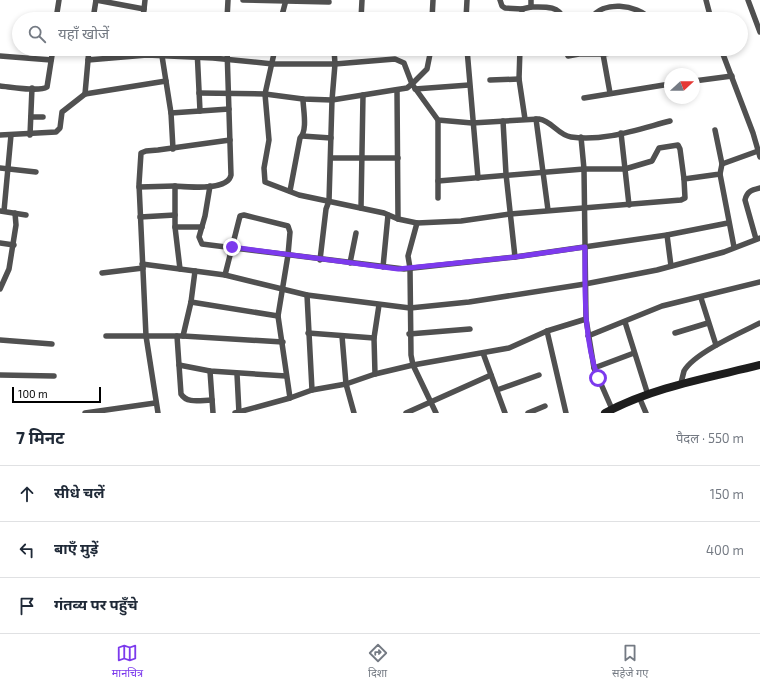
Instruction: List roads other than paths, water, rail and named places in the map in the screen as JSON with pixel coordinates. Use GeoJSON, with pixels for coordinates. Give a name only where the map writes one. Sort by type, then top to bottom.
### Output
{"type":"FeatureCollection","features":[{"type":"Feature","properties":{"kind":"street"},"geometry":{"type":"LineString","coordinates":[[57,12],[59,0]]}},
{"type":"Feature","properties":{"kind":"street"},"geometry":{"type":"LineString","coordinates":[[94,12],[96,0],[144,9]]}},
{"type":"Feature","properties":{"kind":"street"},"geometry":{"type":"LineString","coordinates":[[144,12],[145,0]]}},
{"type":"Feature","properties":{"kind":"street"},"geometry":{"type":"LineString","coordinates":[[228,0],[228,12]]}},
{"type":"Feature","properties":{"kind":"street"},"geometry":{"type":"LineString","coordinates":[[244,0],[329,2]]}},
{"type":"Feature","properties":{"kind":"street"},"geometry":{"type":"LineString","coordinates":[[361,12],[362,0]]}},
{"type":"Feature","properties":{"kind":"street"},"geometry":{"type":"LineString","coordinates":[[432,12],[433,0]]}},
{"type":"Feature","properties":{"kind":"street"},"geometry":{"type":"LineString","coordinates":[[466,12],[467,0]]}},
{"type":"Feature","properties":{"kind":"street"},"geometry":{"type":"LineString","coordinates":[[500,0],[502,6],[505,8],[554,8],[559,12]]}},
{"type":"Feature","properties":{"kind":"street"},"geometry":{"type":"LineString","coordinates":[[531,0],[531,7]]}},
{"type":"Feature","properties":{"kind":"street"},"geometry":{"type":"LineString","coordinates":[[706,0],[709,12]]}},
{"type":"Feature","properties":{"kind":"street"},"geometry":{"type":"LineString","coordinates":[[748,0],[759,25],[760,32]]}},
{"type":"Feature","properties":{"kind":"street"},"geometry":{"type":"LineString","coordinates":[[283,12],[286,1]]}},
{"type":"Feature","properties":{"kind":"street"},"geometry":{"type":"LineString","coordinates":[[596,12],[601,9],[621,5],[640,10],[642,12]]}},
{"type":"Feature","properties":{"kind":"street"},"geometry":{"type":"LineString","coordinates":[[0,56],[51,60]]}},
{"type":"Feature","properties":{"kind":"street"},"geometry":{"type":"LineString","coordinates":[[0,86],[32,88],[48,87],[52,56]]}},
{"type":"Feature","properties":{"kind":"street"},"geometry":{"type":"LineString","coordinates":[[85,94],[88,56]]}},
{"type":"Feature","properties":{"kind":"street"},"geometry":{"type":"LineString","coordinates":[[88,60],[129,56],[162,56],[273,64],[335,64],[371,60],[400,60],[404,63],[413,86],[438,120],[438,198]]}},
{"type":"Feature","properties":{"kind":"street"},"geometry":{"type":"LineString","coordinates":[[162,56],[171,113],[173,149]]}},
{"type":"Feature","properties":{"kind":"street"},"geometry":{"type":"LineString","coordinates":[[139,187],[210,186],[226,184],[230,180],[227,56]]}},
{"type":"Feature","properties":{"kind":"street"},"geometry":{"type":"LineString","coordinates":[[274,56],[265,94],[269,140],[263,177],[265,182],[270,186],[417,223],[461,221],[548,210],[629,205],[682,200],[685,198],[680,149],[678,145],[675,144],[659,148],[655,158],[649,163],[625,169],[584,169],[438,180]]}},
{"type":"Feature","properties":{"kind":"street"},"geometry":{"type":"LineString","coordinates":[[320,260],[326,209],[329,201],[334,56]]}},
{"type":"Feature","properties":{"kind":"street"},"geometry":{"type":"LineString","coordinates":[[413,86],[427,69],[430,56]]}},
{"type":"Feature","properties":{"kind":"street"},"geometry":{"type":"LineString","coordinates":[[467,56],[472,123],[478,178]]}},
{"type":"Feature","properties":{"kind":"street"},"geometry":{"type":"LineString","coordinates":[[520,56],[519,79],[525,119]]}},
{"type":"Feature","properties":{"kind":"street"},"geometry":{"type":"LineString","coordinates":[[603,56],[610,93]]}},
{"type":"Feature","properties":{"kind":"street"},"geometry":{"type":"LineString","coordinates":[[723,56],[753,133],[760,157]]}},
{"type":"Feature","properties":{"kind":"street"},"geometry":{"type":"LineString","coordinates":[[198,58],[200,111]]}},
{"type":"Feature","properties":{"kind":"street"},"geometry":{"type":"LineString","coordinates":[[700,80],[732,76]]}},
{"type":"Feature","properties":{"kind":"street"},"geometry":{"type":"LineString","coordinates":[[490,80],[519,79]]}},
{"type":"Feature","properties":{"kind":"street"},"geometry":{"type":"LineString","coordinates":[[0,135],[30,135],[58,131],[62,112],[85,94],[166,81]]}},
{"type":"Feature","properties":{"kind":"street"},"geometry":{"type":"LineString","coordinates":[[199,92],[265,94],[303,99],[332,100],[397,90],[413,86],[469,85]]}},
{"type":"Feature","properties":{"kind":"street"},"geometry":{"type":"LineString","coordinates":[[584,98],[664,85]]}},
{"type":"Feature","properties":{"kind":"street"},"geometry":{"type":"LineString","coordinates":[[30,135],[32,88]]}},
{"type":"Feature","properties":{"kind":"street"},"geometry":{"type":"LineString","coordinates":[[397,90],[398,219]]}},
{"type":"Feature","properties":{"kind":"street"},"geometry":{"type":"LineString","coordinates":[[361,208],[363,95]]}},
{"type":"Feature","properties":{"kind":"street"},"geometry":{"type":"LineString","coordinates":[[290,191],[300,138],[302,136],[303,99]]}},
{"type":"Feature","properties":{"kind":"street"},"geometry":{"type":"LineString","coordinates":[[171,113],[229,109]]}},
{"type":"Feature","properties":{"kind":"street"},"geometry":{"type":"LineString","coordinates":[[31,117],[43,118]]}},
{"type":"Feature","properties":{"kind":"street"},"geometry":{"type":"LineString","coordinates":[[438,120],[472,123],[503,122],[525,119],[547,120],[555,129],[569,137],[621,133],[670,121]]}},
{"type":"Feature","properties":{"kind":"street"},"geometry":{"type":"LineString","coordinates":[[536,119],[548,210]]}},
{"type":"Feature","properties":{"kind":"street"},"geometry":{"type":"LineString","coordinates":[[503,122],[506,174],[515,257]]}},
{"type":"Feature","properties":{"kind":"street"},"geometry":{"type":"LineString","coordinates":[[715,130],[722,164],[720,174],[728,223],[734,247]]}},
{"type":"Feature","properties":{"kind":"street"},"geometry":{"type":"LineString","coordinates":[[753,133],[760,130]]}},
{"type":"Feature","properties":{"kind":"street"},"geometry":{"type":"LineString","coordinates":[[621,133],[629,205]]}},
{"type":"Feature","properties":{"kind":"street"},"geometry":{"type":"LineString","coordinates":[[11,135],[2,211],[26,215]]}},
{"type":"Feature","properties":{"kind":"street"},"geometry":{"type":"LineString","coordinates":[[302,136],[331,138]]}},
{"type":"Feature","properties":{"kind":"street"},"geometry":{"type":"LineString","coordinates":[[581,137],[584,169],[586,319],[594,368],[608,411],[681,383],[698,381],[760,365]]}},
{"type":"Feature","properties":{"kind":"street"},"geometry":{"type":"LineString","coordinates":[[158,413],[155,403],[146,336],[139,187],[141,154],[146,151],[173,149],[230,140]]}},
{"type":"Feature","properties":{"kind":"street"},"geometry":{"type":"LineString","coordinates":[[722,164],[758,151]]}},
{"type":"Feature","properties":{"kind":"street"},"geometry":{"type":"LineString","coordinates":[[331,158],[398,158]]}},
{"type":"Feature","properties":{"kind":"street"},"geometry":{"type":"LineString","coordinates":[[0,168],[36,172]]}},
{"type":"Feature","properties":{"kind":"street"},"geometry":{"type":"LineString","coordinates":[[684,179],[720,174]]}},
{"type":"Feature","properties":{"kind":"street"},"geometry":{"type":"LineString","coordinates":[[175,186],[175,227],[180,269]]}},
{"type":"Feature","properties":{"kind":"street"},"geometry":{"type":"LineString","coordinates":[[210,186],[199,237],[202,244],[398,269],[515,257],[667,235],[728,223]]}},
{"type":"Feature","properties":{"kind":"street"},"geometry":{"type":"LineString","coordinates":[[102,273],[143,266],[180,269],[225,275],[307,295],[410,308],[469,302],[585,284],[671,266],[724,252],[758,238],[745,200],[750,191],[760,188]]}},
{"type":"Feature","properties":{"kind":"street"},"geometry":{"type":"LineString","coordinates":[[0,289],[7,276],[14,245],[16,225],[15,213]]}},
{"type":"Feature","properties":{"kind":"street"},"geometry":{"type":"LineString","coordinates":[[140,217],[175,215]]}},
{"type":"Feature","properties":{"kind":"street"},"geometry":{"type":"LineString","coordinates":[[225,275],[238,219],[244,215],[288,226],[290,232],[288,255],[278,316],[290,398]]}},
{"type":"Feature","properties":{"kind":"street"},"geometry":{"type":"LineString","coordinates":[[383,267],[388,215]]}},
{"type":"Feature","properties":{"kind":"street"},"geometry":{"type":"LineString","coordinates":[[417,223],[408,256],[410,268],[409,334],[413,365],[436,413]]}},
{"type":"Feature","properties":{"kind":"street"},"geometry":{"type":"LineString","coordinates":[[175,227],[202,227]]}},
{"type":"Feature","properties":{"kind":"street"},"geometry":{"type":"LineString","coordinates":[[350,263],[356,233]]}},
{"type":"Feature","properties":{"kind":"street"},"geometry":{"type":"LineString","coordinates":[[667,235],[671,266]]}},
{"type":"Feature","properties":{"kind":"street"},"geometry":{"type":"LineString","coordinates":[[0,243],[14,245]]}},
{"type":"Feature","properties":{"kind":"street"},"geometry":{"type":"LineString","coordinates":[[195,271],[191,302],[180,336],[179,365],[181,394],[183,398],[188,401],[212,400]]}},
{"type":"Feature","properties":{"kind":"street"},"geometry":{"type":"LineString","coordinates":[[0,275],[7,276]]}},
{"type":"Feature","properties":{"kind":"street"},"geometry":{"type":"LineString","coordinates":[[588,336],[662,306],[701,298],[760,282]]}},
{"type":"Feature","properties":{"kind":"street"},"geometry":{"type":"LineString","coordinates":[[307,295],[312,390]]}},
{"type":"Feature","properties":{"kind":"street"},"geometry":{"type":"LineString","coordinates":[[701,298],[716,345]]}},
{"type":"Feature","properties":{"kind":"street"},"geometry":{"type":"LineString","coordinates":[[191,302],[278,316]]}},
{"type":"Feature","properties":{"kind":"street"},"geometry":{"type":"LineString","coordinates":[[375,374],[374,338],[379,305]]}},
{"type":"Feature","properties":{"kind":"street"},"geometry":{"type":"LineString","coordinates":[[237,374],[238,413],[312,390],[346,384],[375,374],[413,365],[509,348],[547,331],[586,319]]}},
{"type":"Feature","properties":{"kind":"street"},"geometry":{"type":"LineString","coordinates":[[625,322],[648,395]]}},
{"type":"Feature","properties":{"kind":"street"},"geometry":{"type":"LineString","coordinates":[[674,333],[708,323]]}},
{"type":"Feature","properties":{"kind":"street"},"geometry":{"type":"LineString","coordinates":[[681,383],[684,371],[688,366],[716,345],[760,323]]}},
{"type":"Feature","properties":{"kind":"street"},"geometry":{"type":"LineString","coordinates":[[409,334],[470,330]]}},
{"type":"Feature","properties":{"kind":"street"},"geometry":{"type":"LineString","coordinates":[[547,331],[566,413]]}},
{"type":"Feature","properties":{"kind":"street"},"geometry":{"type":"LineString","coordinates":[[308,333],[374,338]]}},
{"type":"Feature","properties":{"kind":"street"},"geometry":{"type":"LineString","coordinates":[[106,336],[180,336],[283,342]]}},
{"type":"Feature","properties":{"kind":"street"},"geometry":{"type":"LineString","coordinates":[[342,336],[346,384],[354,413]]}},
{"type":"Feature","properties":{"kind":"street"},"geometry":{"type":"LineString","coordinates":[[0,340],[52,344]]}},
{"type":"Feature","properties":{"kind":"street"},"geometry":{"type":"LineString","coordinates":[[483,353],[497,390],[503,412]]}},
{"type":"Feature","properties":{"kind":"street"},"geometry":{"type":"LineString","coordinates":[[594,368],[634,353]]}},
{"type":"Feature","properties":{"kind":"street"},"geometry":{"type":"LineString","coordinates":[[179,365],[237,374],[286,376]]}},
{"type":"Feature","properties":{"kind":"street"},"geometry":{"type":"LineString","coordinates":[[210,371],[213,413]]}},
{"type":"Feature","properties":{"kind":"street"},"geometry":{"type":"LineString","coordinates":[[0,375],[54,376]]}},
{"type":"Feature","properties":{"kind":"street"},"geometry":{"type":"LineString","coordinates":[[406,413],[491,375]]}},
{"type":"Feature","properties":{"kind":"street"},"geometry":{"type":"LineString","coordinates":[[497,390],[539,375]]}},
{"type":"Feature","properties":{"kind":"street"},"geometry":{"type":"LineString","coordinates":[[640,399],[646,413]]}},
{"type":"Feature","properties":{"kind":"street"},"geometry":{"type":"LineString","coordinates":[[85,413],[155,403]]}},
{"type":"Feature","properties":{"kind":"street"},"geometry":{"type":"LineString","coordinates":[[528,413],[545,406]]}}]}
